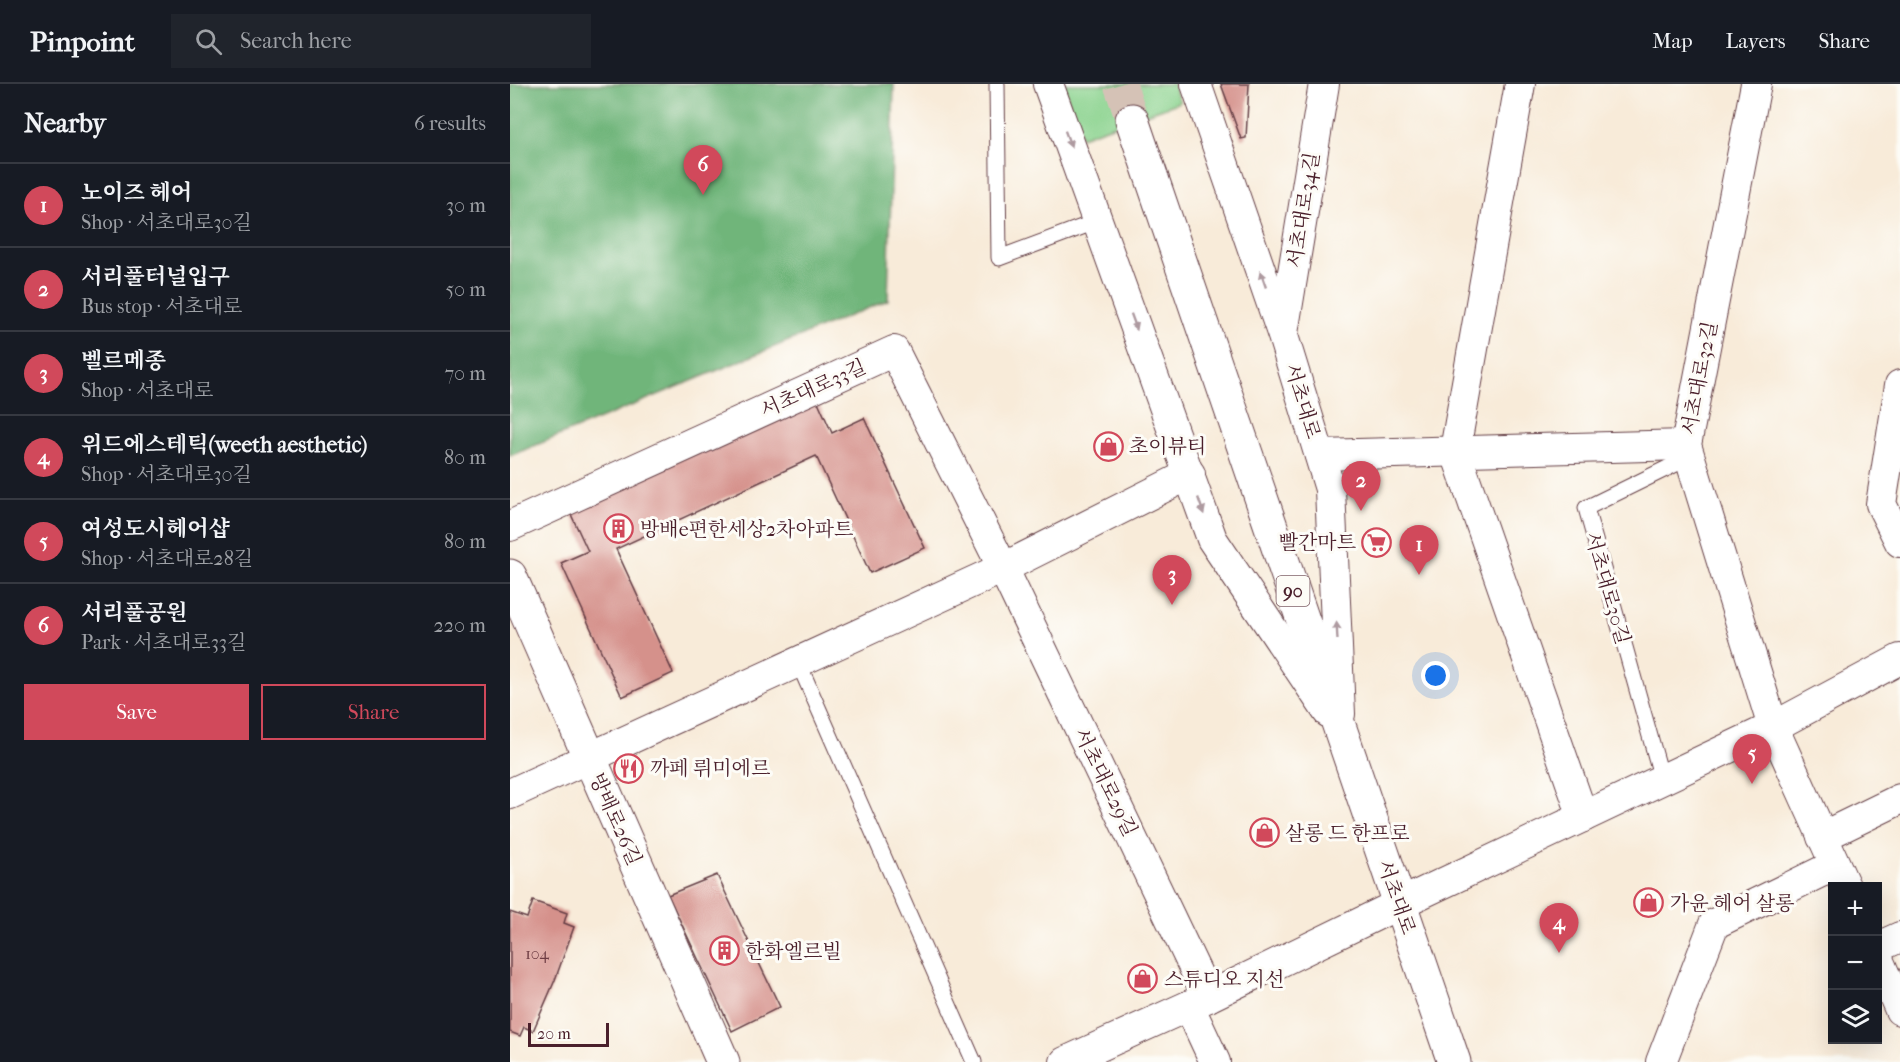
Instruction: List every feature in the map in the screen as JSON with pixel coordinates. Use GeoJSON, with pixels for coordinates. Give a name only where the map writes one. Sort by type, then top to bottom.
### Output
{"type":"FeatureCollection","features":[{"type":"Feature","properties":{"kind":"main road","name":"서초대로"},"geometry":{"type":"LineString","coordinates":[[1132,120],[1454,1062]]}},
{"type":"Feature","properties":{"kind":"main road","name":"방배로26길"},"geometry":{"type":"LineString","coordinates":[[510,576],[723,1062]]}},
{"type":"Feature","properties":{"kind":"street","name":"서초대로"},"geometry":{"type":"LineString","coordinates":[[1048,84],[1212,539],[1341,732]]}},
{"type":"Feature","properties":{"kind":"street","name":"서초대로"},"geometry":{"type":"LineString","coordinates":[[1196,84],[1282,336],[1330,489],[1341,732]]}},
{"type":"Feature","properties":{"kind":"street","name":"서초대로34길"},"geometry":{"type":"LineString","coordinates":[[1282,336],[1324,84]]}},
{"type":"Feature","properties":{"kind":"street"},"geometry":{"type":"LineString","coordinates":[[1520,84],[1455,450],[1583,817]]}},
{"type":"Feature","properties":{"kind":"street","name":"서초대로32길"},"geometry":{"type":"LineString","coordinates":[[1320,455],[1455,450],[1688,451],[1756,84]]}},
{"type":"Feature","properties":{"kind":"street","name":"서초대로33길"},"geometry":{"type":"LineString","coordinates":[[510,526],[894,351],[1003,568]]}},
{"type":"Feature","properties":{"kind":"street"},"geometry":{"type":"LineString","coordinates":[[1900,385],[1881,504],[1900,542]]}},
{"type":"Feature","properties":{"kind":"street"},"geometry":{"type":"LineString","coordinates":[[1661,1062],[1714,924],[1840,876],[1773,727],[1688,451]]}},
{"type":"Feature","properties":{"kind":"street"},"geometry":{"type":"LineString","coordinates":[[510,794],[1003,568],[1190,474]]}},
{"type":"Feature","properties":{"kind":"street","name":"서초대로29길"},"geometry":{"type":"LineString","coordinates":[[1003,568],[1199,1001],[1215,1062]]}},
{"type":"Feature","properties":{"kind":"street"},"geometry":{"type":"LineString","coordinates":[[1065,1062],[1199,1001],[1773,727],[1900,659]]}},
{"type":"Feature","properties":{"kind":"street"},"geometry":{"type":"LineString","coordinates":[[1822,837],[1900,799]]}},
{"type":"Feature","properties":{"kind":"street"},"geometry":{"type":"LineString","coordinates":[[1882,945],[1900,937]]}},
{"type":"Feature","properties":{"kind":"street"},"geometry":{"type":"LineString","coordinates":[[1882,968],[1900,1010]]}},
{"type":"Feature","properties":{"kind":"lane"},"geometry":{"type":"LineString","coordinates":[[997,84],[999,258],[1098,221]]}},
{"type":"Feature","properties":{"kind":"lane","name":"서초대로30길"},"geometry":{"type":"LineString","coordinates":[[1662,779],[1586,508],[1688,451]]}},
{"type":"Feature","properties":{"kind":"lane"},"geometry":{"type":"LineString","coordinates":[[798,662],[974,1062]]}},
{"type":"Feature","properties":{"kind":"green space"},"geometry":{"type":"Polygon","coordinates":[[[510,84],[894,84],[888,300],[510,456],[510,84]]]}},
{"type":"Feature","properties":{"kind":"green space"},"geometry":{"type":"Polygon","coordinates":[[[1063,84],[1173,84],[1180,102],[1081,137],[1063,84]]]}},
{"type":"Feature","properties":{"kind":"building"},"geometry":{"type":"Polygon","coordinates":[[[1221,84],[1249,84],[1246,138],[1241,139],[1221,84]]]}},
{"type":"Feature","properties":{"kind":"building","name":"방배e편한세상2차아파트"},"geometry":{"type":"Polygon","coordinates":[[[815,395],[832,433],[864,418],[925,548],[870,573],[816,456],[616,549],[673,673],[622,697],[561,563],[588,551],[569,510],[815,395]]]}},
{"type":"Feature","properties":{"kind":"building","name":"한화엘르빌"},"geometry":{"type":"Polygon","coordinates":[[[717,875],[780,1007],[732,1031],[668,895],[717,875]]]}},
{"type":"Feature","properties":{"kind":"building"},"geometry":{"type":"Polygon","coordinates":[[[533,901],[567,913],[564,923],[574,927],[533,1031],[524,1027],[520,1036],[510,1032],[510,912],[527,918],[533,901]]]}},
{"type":"Feature","properties":{"kind":"tunnel"},"geometry":{"type":"LineString","coordinates":[[1120,84],[1132,120]]}},
{"type":"Feature","properties":{"kind":"place","name":"서리풀공원"},"geometry":{"type":"Point","coordinates":[703,195]}},
{"type":"Feature","properties":{"kind":"place","name":"초이뷰티"},"geometry":{"type":"Point","coordinates":[1108,446]}},
{"type":"Feature","properties":{"kind":"place","name":"서리풀터널입구"},"geometry":{"type":"Point","coordinates":[1361,511]}},
{"type":"Feature","properties":{"kind":"place","name":"방배e편한세상2차아파트"},"geometry":{"type":"Point","coordinates":[619,529]}},
{"type":"Feature","properties":{"kind":"place","name":"빨간마트"},"geometry":{"type":"Point","coordinates":[1377,542]}},
{"type":"Feature","properties":{"kind":"place","name":"노이즈 헤어"},"geometry":{"type":"Point","coordinates":[1419,575]}},
{"type":"Feature","properties":{"kind":"place","name":"벨르메종"},"geometry":{"type":"Point","coordinates":[1172,605]}},
{"type":"Feature","properties":{"kind":"place","name":"까페 뤼미에르"},"geometry":{"type":"Point","coordinates":[629,768]}},
{"type":"Feature","properties":{"kind":"place","name":"여성도시헤어샵"},"geometry":{"type":"Point","coordinates":[1752,784]}},
{"type":"Feature","properties":{"kind":"place","name":"살롱 드 한프로"},"geometry":{"type":"Point","coordinates":[1264,833]}},
{"type":"Feature","properties":{"kind":"place","name":"가윤 헤어 살롱"},"geometry":{"type":"Point","coordinates":[1649,903]}},
{"type":"Feature","properties":{"kind":"place","name":"한화엘르빌"},"geometry":{"type":"Point","coordinates":[724,951]}},
{"type":"Feature","properties":{"kind":"place","name":"위드에스테틱(weeth aesthetic)"},"geometry":{"type":"Point","coordinates":[1559,953]}},
{"type":"Feature","properties":{"kind":"place","name":"스튜디오 지선"},"geometry":{"type":"Point","coordinates":[1143,979]}}]}
